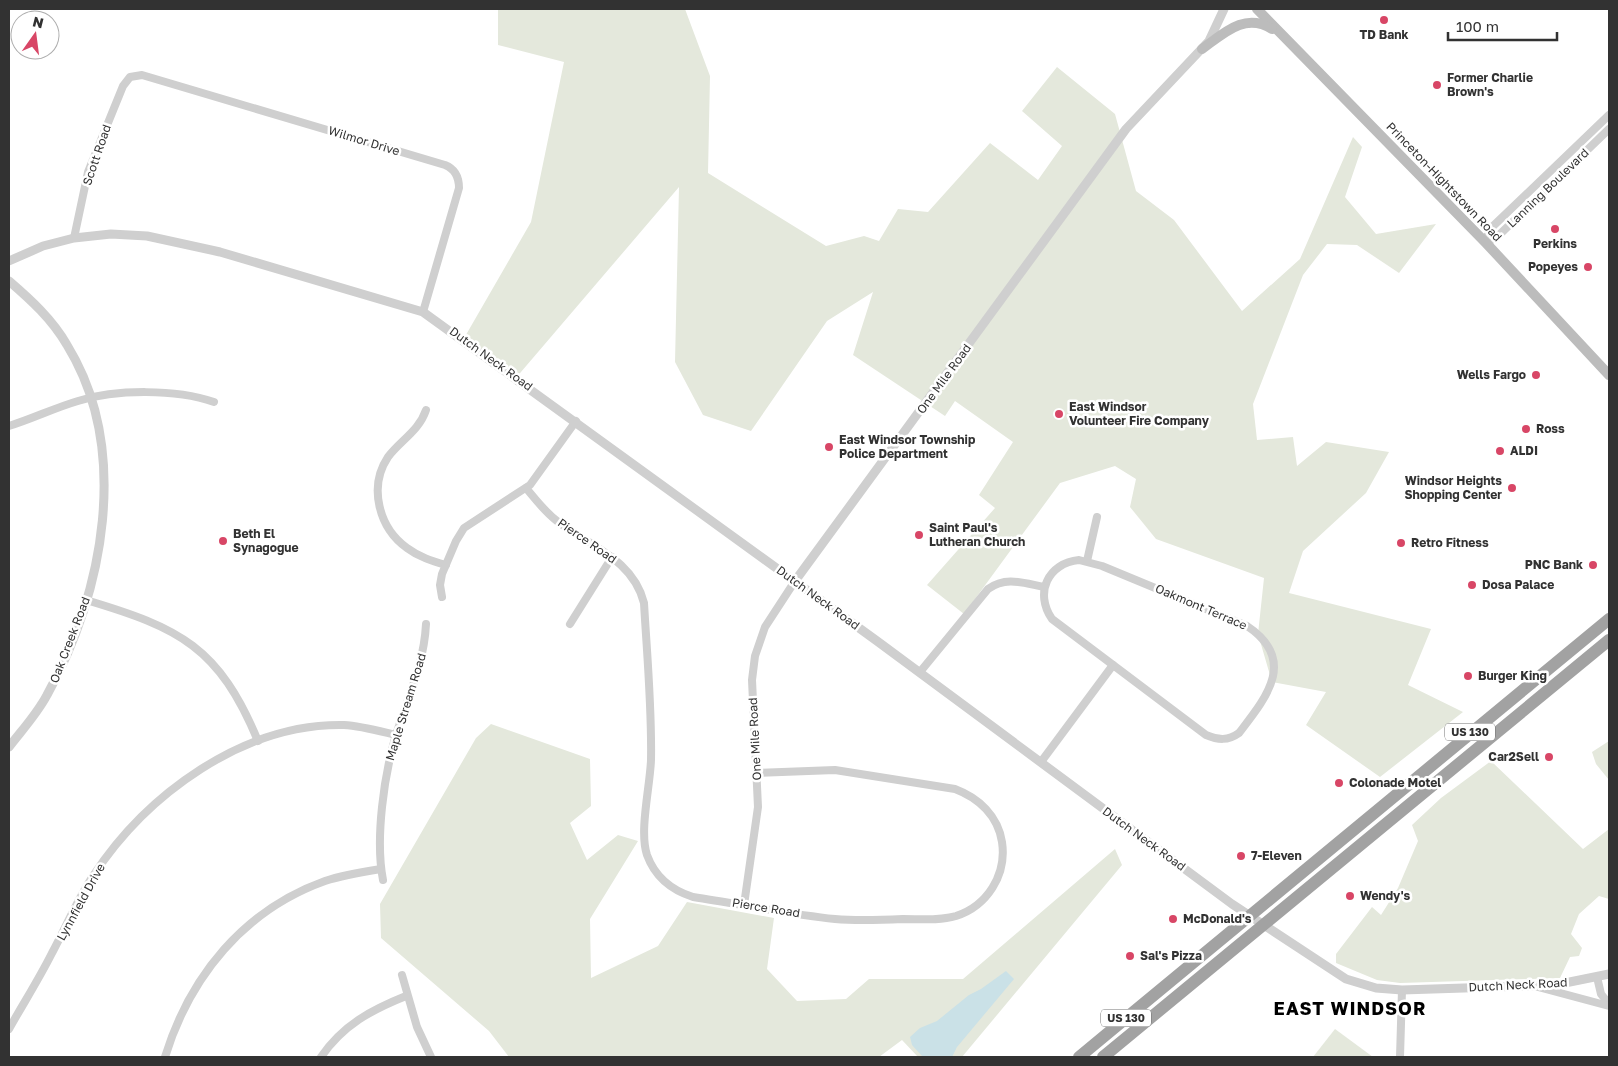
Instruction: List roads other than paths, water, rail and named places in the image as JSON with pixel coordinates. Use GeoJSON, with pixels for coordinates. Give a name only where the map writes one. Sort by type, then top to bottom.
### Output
{"type":"FeatureCollection","features":[{"type":"Feature","properties":{"kind":"highway","name":"US 130"},"geometry":{"type":"LineString","coordinates":[[1078,1057],[1609,619]]}},
{"type":"Feature","properties":{"kind":"highway","name":"US 130"},"geometry":{"type":"LineString","coordinates":[[1103,1057],[1609,640]]}},
{"type":"Feature","properties":{"kind":"highway"},"geometry":{"type":"LineString","coordinates":[[1576,667],[1579,655],[1578,644]]}},
{"type":"Feature","properties":{"kind":"highway"},"geometry":{"type":"LineString","coordinates":[[1508,722],[1506,711],[1510,700]]}},
{"type":"Feature","properties":{"kind":"main road","name":"Princeton-Hightstown Road"},"geometry":{"type":"LineString","coordinates":[[1257,9],[1486,243],[1609,376]]}},
{"type":"Feature","properties":{"kind":"main road"},"geometry":{"type":"LineString","coordinates":[[1202,49],[1230,28],[1246,22],[1262,24],[1283,36]]}},
{"type":"Feature","properties":{"kind":"street","name":"One Mile Road"},"geometry":{"type":"LineString","coordinates":[[744,905],[757,824],[752,680],[755,656],[765,626],[795,581],[1126,129],[1202,49],[1215,31],[1224,9]]}},
{"type":"Feature","properties":{"kind":"street","name":"Wilmor Drive"},"geometry":{"type":"LineString","coordinates":[[130,77],[142,75],[445,165],[454,171],[460,188],[423,312]]}},
{"type":"Feature","properties":{"kind":"street","name":"Scott Road"},"geometry":{"type":"LineString","coordinates":[[74,238],[88,172],[123,86],[130,77]]}},
{"type":"Feature","properties":{"kind":"street","name":"Lanning Boulevard"},"geometry":{"type":"LineString","coordinates":[[1486,243],[1489,230],[1609,115]]}},
{"type":"Feature","properties":{"kind":"street","name":"Lanning Boulevard"},"geometry":{"type":"LineString","coordinates":[[1486,243],[1497,238],[1609,129]]}},
{"type":"Feature","properties":{"kind":"street","name":"Dutch Neck Road"},"geometry":{"type":"LineString","coordinates":[[9,261],[43,246],[74,238],[129,234],[172,240],[277,267],[423,312],[576,421],[1250,915],[1346,979],[1376,988],[1402,990],[1555,985],[1609,974]]}},
{"type":"Feature","properties":{"kind":"street","name":"Oak Creek Road"},"geometry":{"type":"LineString","coordinates":[[9,281],[32,301],[59,332],[77,361],[92,397],[102,440],[104,482],[96,562],[86,600],[65,658],[51,688],[35,714],[9,747]]}},
{"type":"Feature","properties":{"kind":"street"},"geometry":{"type":"LineString","coordinates":[[9,426],[92,397],[130,393],[161,394],[214,402]]}},
{"type":"Feature","properties":{"kind":"street"},"geometry":{"type":"LineString","coordinates":[[426,410],[418,428],[398,446],[383,466],[379,479],[378,501],[387,526],[401,543],[421,556],[446,565]]}},
{"type":"Feature","properties":{"kind":"street"},"geometry":{"type":"LineString","coordinates":[[442,597],[440,585],[446,565],[464,528],[536,480],[576,421]]}},
{"type":"Feature","properties":{"kind":"street","name":"Pierce Road"},"geometry":{"type":"LineString","coordinates":[[526,488],[536,501],[558,522],[612,557],[634,577],[644,603],[651,757],[644,832],[647,853],[656,873],[678,891],[693,897],[855,920],[954,917],[974,908],[990,892],[997,881],[1003,859],[1001,838],[993,818],[981,803],[954,788],[835,770],[756,773]]}},
{"type":"Feature","properties":{"kind":"street"},"geometry":{"type":"LineString","coordinates":[[920,672],[988,589],[994,585],[1013,581],[1044,587],[1047,579],[1057,567],[1072,561],[1086,561],[1097,517]]}},
{"type":"Feature","properties":{"kind":"street"},"geometry":{"type":"LineString","coordinates":[[570,624],[612,557]]}},
{"type":"Feature","properties":{"kind":"street","name":"Oakmont Terrace"},"geometry":{"type":"LineString","coordinates":[[1044,587],[1044,602],[1052,618],[1206,735],[1221,739],[1233,737],[1239,733],[1268,693],[1273,676],[1274,667],[1263,639],[1247,626],[1086,561]]}},
{"type":"Feature","properties":{"kind":"street"},"geometry":{"type":"LineString","coordinates":[[86,600],[149,620],[178,635],[203,654],[237,695],[258,742]]}},
{"type":"Feature","properties":{"kind":"street","name":"Maple Stream Road"},"geometry":{"type":"LineString","coordinates":[[383,880],[381,869],[382,801],[385,778],[396,735],[423,658],[426,624]]}},
{"type":"Feature","properties":{"kind":"street"},"geometry":{"type":"LineString","coordinates":[[1041,762],[1113,665]]}},
{"type":"Feature","properties":{"kind":"street","name":"Lynnfield Drive"},"geometry":{"type":"LineString","coordinates":[[9,1029],[51,955],[80,898],[116,844],[138,820],[178,786],[215,762],[258,742],[285,734],[328,726],[359,727],[396,735]]}},
{"type":"Feature","properties":{"kind":"street"},"geometry":{"type":"LineString","coordinates":[[166,1057],[175,1028],[188,1001],[211,964],[237,935],[272,907],[292,895],[326,881],[381,869]]}},
{"type":"Feature","properties":{"kind":"street"},"geometry":{"type":"LineString","coordinates":[[402,975],[406,996],[417,1027],[431,1057]]}},
{"type":"Feature","properties":{"kind":"street"},"geometry":{"type":"LineString","coordinates":[[1596,977],[1601,994],[1609,1005]]}},
{"type":"Feature","properties":{"kind":"street"},"geometry":{"type":"LineString","coordinates":[[1534,986],[1609,1005]]}},
{"type":"Feature","properties":{"kind":"street"},"geometry":{"type":"LineString","coordinates":[[1400,1057],[1402,990]]}},
{"type":"Feature","properties":{"kind":"street"},"geometry":{"type":"LineString","coordinates":[[321,1057],[349,1025],[372,1010],[406,996]]}},
{"type":"Feature","properties":{"kind":"water"},"geometry":{"type":"Polygon","coordinates":[[[1006,971],[1014,979],[957,1047],[952,1057],[923,1057],[912,1045],[910,1037],[920,1028],[937,1021],[969,995],[1006,971]]]}},
{"type":"Feature","properties":{"kind":"place","name":"TD Bank"},"geometry":{"type":"Point","coordinates":[1384,20]}},
{"type":"Feature","properties":{"kind":"place","name":"Former Charlie Brown's"},"geometry":{"type":"Point","coordinates":[1437,85]}},
{"type":"Feature","properties":{"kind":"place","name":"Perkins"},"geometry":{"type":"Point","coordinates":[1555,229]}},
{"type":"Feature","properties":{"kind":"place","name":"Popeyes"},"geometry":{"type":"Point","coordinates":[1588,267]}},
{"type":"Feature","properties":{"kind":"place","name":"Wells Fargo"},"geometry":{"type":"Point","coordinates":[1536,375]}},
{"type":"Feature","properties":{"kind":"place","name":"East Windsor Volunteer Fire Company"},"geometry":{"type":"Point","coordinates":[1059,414]}},
{"type":"Feature","properties":{"kind":"place","name":"Ross"},"geometry":{"type":"Point","coordinates":[1526,429]}},
{"type":"Feature","properties":{"kind":"place","name":"East Windsor Township Police Department"},"geometry":{"type":"Point","coordinates":[829,447]}},
{"type":"Feature","properties":{"kind":"place","name":"ALDI"},"geometry":{"type":"Point","coordinates":[1500,451]}},
{"type":"Feature","properties":{"kind":"place","name":"Windsor Heights Shopping Center"},"geometry":{"type":"Point","coordinates":[1512,488]}},
{"type":"Feature","properties":{"kind":"place","name":"Saint Paul's Lutheran Church"},"geometry":{"type":"Point","coordinates":[919,535]}},
{"type":"Feature","properties":{"kind":"place","name":"Beth El Synagogue"},"geometry":{"type":"Point","coordinates":[223,541]}},
{"type":"Feature","properties":{"kind":"place","name":"Retro Fitness"},"geometry":{"type":"Point","coordinates":[1401,543]}},
{"type":"Feature","properties":{"kind":"place","name":"PNC Bank"},"geometry":{"type":"Point","coordinates":[1593,565]}},
{"type":"Feature","properties":{"kind":"place","name":"Dosa Palace"},"geometry":{"type":"Point","coordinates":[1472,585]}},
{"type":"Feature","properties":{"kind":"place","name":"Burger King"},"geometry":{"type":"Point","coordinates":[1468,676]}},
{"type":"Feature","properties":{"kind":"place","name":"Car2Sell"},"geometry":{"type":"Point","coordinates":[1549,757]}},
{"type":"Feature","properties":{"kind":"place","name":"Colonade Motel"},"geometry":{"type":"Point","coordinates":[1339,783]}},
{"type":"Feature","properties":{"kind":"place","name":"7-Eleven"},"geometry":{"type":"Point","coordinates":[1241,856]}},
{"type":"Feature","properties":{"kind":"place","name":"Wendy's"},"geometry":{"type":"Point","coordinates":[1350,896]}},
{"type":"Feature","properties":{"kind":"place","name":"McDonald's"},"geometry":{"type":"Point","coordinates":[1173,919]}},
{"type":"Feature","properties":{"kind":"place","name":"Sal's Pizza"},"geometry":{"type":"Point","coordinates":[1130,956]}},
{"type":"Feature","properties":{"kind":"district","name":"EAST WINDSOR"},"geometry":{"type":"Point","coordinates":[1350,1009]}}]}
